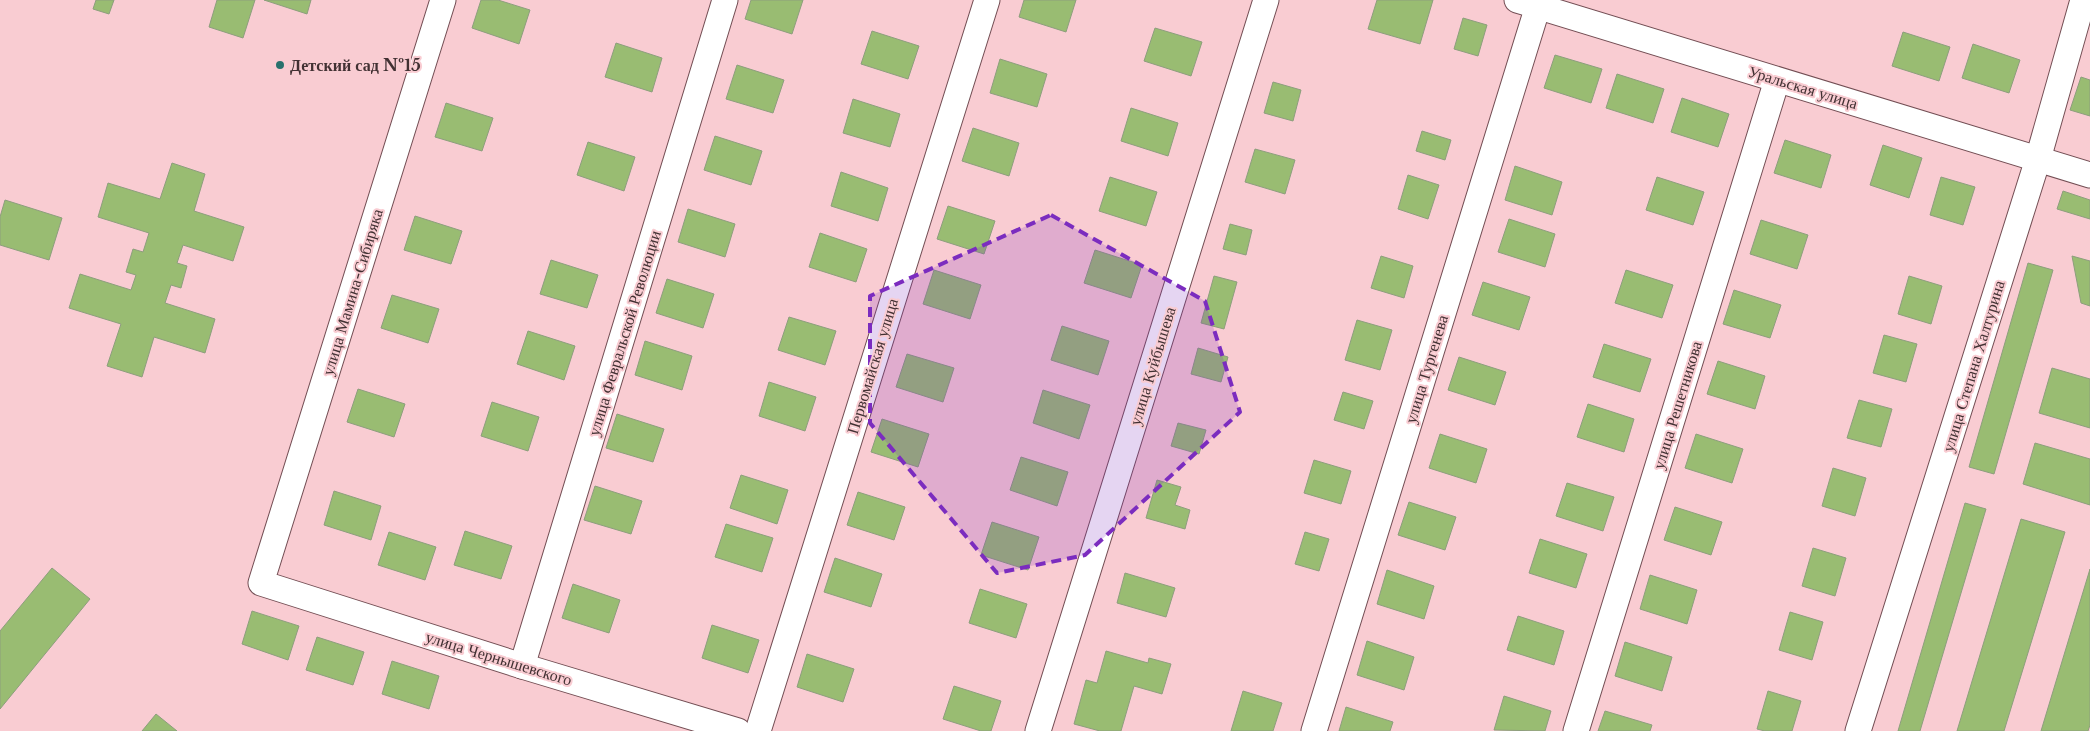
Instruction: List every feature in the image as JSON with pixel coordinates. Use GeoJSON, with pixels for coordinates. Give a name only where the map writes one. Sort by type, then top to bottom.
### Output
{"type":"FeatureCollection","features":[{"type":"Feature","properties":{"kind":"street","name":"улица Мамина-Сибиряка"},"geometry":{"type":"LineString","coordinates":[[261,583],[443,0]]}},
{"type":"Feature","properties":{"kind":"street","name":"улица Февральской Революции"},"geometry":{"type":"LineString","coordinates":[[522,666],[725,0]]}},
{"type":"Feature","properties":{"kind":"street","name":"Первомайская улица"},"geometry":{"type":"LineString","coordinates":[[758,731],[987,0]]}},
{"type":"Feature","properties":{"kind":"street","name":"улица Куйбышева"},"geometry":{"type":"LineString","coordinates":[[1038,731],[1266,0]]}},
{"type":"Feature","properties":{"kind":"street","name":"улица Степана Халтурина"},"geometry":{"type":"LineString","coordinates":[[1858,731],[2038,159],[2083,0]]}},
{"type":"Feature","properties":{"kind":"street","name":"Уральская улица"},"geometry":{"type":"LineString","coordinates":[[1527,3],[2090,175]]}},
{"type":"Feature","properties":{"kind":"street","name":"улица Тургенева"},"geometry":{"type":"LineString","coordinates":[[1314,731],[1527,3]]}},
{"type":"Feature","properties":{"kind":"street","name":"улица Решетникова"},"geometry":{"type":"LineString","coordinates":[[1576,731],[1777,80]]}},
{"type":"Feature","properties":{"kind":"street","name":"улица Чернышевского"},"geometry":{"type":"LineString","coordinates":[[261,583],[522,666],[738,731]]}},
{"type":"Feature","properties":{"kind":"highlighted area"},"geometry":{"type":"Polygon","coordinates":[[[1051,215],[1205,301],[1240,412],[1085,555],[997,573],[870,423],[870,296],[1051,215]]]}},
{"type":"Feature","properties":{"kind":"building"},"geometry":{"type":"Polygon","coordinates":[[[96,0],[114,0],[109,14],[93,9],[96,0]]]}},
{"type":"Feature","properties":{"kind":"building"},"geometry":{"type":"Polygon","coordinates":[[[217,0],[255,0],[243,38],[209,27],[217,0]]]}},
{"type":"Feature","properties":{"kind":"building"},"geometry":{"type":"Polygon","coordinates":[[[264,0],[311,0],[307,14],[264,0]]]}},
{"type":"Feature","properties":{"kind":"building"},"geometry":{"type":"Polygon","coordinates":[[[481,0],[498,0],[530,10],[519,44],[472,28],[481,0]]]}},
{"type":"Feature","properties":{"kind":"building"},"geometry":{"type":"Polygon","coordinates":[[[751,0],[803,0],[792,34],[745,19],[751,0]]]}},
{"type":"Feature","properties":{"kind":"building"},"geometry":{"type":"Polygon","coordinates":[[[1024,0],[1076,0],[1066,32],[1019,17],[1024,0]]]}},
{"type":"Feature","properties":{"kind":"building"},"geometry":{"type":"Polygon","coordinates":[[[1377,0],[1433,0],[1420,44],[1368,29],[1377,0]]]}},
{"type":"Feature","properties":{"kind":"building"},"geometry":{"type":"Polygon","coordinates":[[[1463,18],[1487,25],[1478,56],[1454,49],[1463,18]]]}},
{"type":"Feature","properties":{"kind":"building"},"geometry":{"type":"Polygon","coordinates":[[[1155,28],[1202,42],[1191,76],[1144,61],[1155,28]]]}},
{"type":"Feature","properties":{"kind":"building"},"geometry":{"type":"Polygon","coordinates":[[[872,31],[919,46],[908,79],[861,64],[872,31]]]}},
{"type":"Feature","properties":{"kind":"building"},"geometry":{"type":"Polygon","coordinates":[[[1903,32],[1950,47],[1939,81],[1892,66],[1903,32]]]}},
{"type":"Feature","properties":{"kind":"building"},"geometry":{"type":"Polygon","coordinates":[[[616,43],[662,58],[652,92],[605,77],[616,43]]]}},
{"type":"Feature","properties":{"kind":"building"},"geometry":{"type":"Polygon","coordinates":[[[1973,44],[2020,60],[2009,93],[1962,78],[1973,44]]]}},
{"type":"Feature","properties":{"kind":"building"},"geometry":{"type":"Polygon","coordinates":[[[1555,55],[1602,69],[1591,103],[1544,88],[1555,55]]]}},
{"type":"Feature","properties":{"kind":"building"},"geometry":{"type":"Polygon","coordinates":[[[1000,59],[1047,74],[1037,107],[990,93],[1000,59]]]}},
{"type":"Feature","properties":{"kind":"building"},"geometry":{"type":"Polygon","coordinates":[[[737,65],[784,80],[773,113],[726,99],[737,65]]]}},
{"type":"Feature","properties":{"kind":"building"},"geometry":{"type":"Polygon","coordinates":[[[1617,74],[1664,89],[1653,123],[1606,108],[1617,74]]]}},
{"type":"Feature","properties":{"kind":"building"},"geometry":{"type":"Polygon","coordinates":[[[2081,77],[2090,80],[2090,116],[2070,110],[2081,77]]]}},
{"type":"Feature","properties":{"kind":"building"},"geometry":{"type":"Polygon","coordinates":[[[1273,82],[1301,90],[1293,121],[1264,113],[1273,82]]]}},
{"type":"Feature","properties":{"kind":"building"},"geometry":{"type":"Polygon","coordinates":[[[1682,98],[1729,114],[1718,147],[1671,132],[1682,98]]]}},
{"type":"Feature","properties":{"kind":"building"},"geometry":{"type":"Polygon","coordinates":[[[853,99],[900,114],[890,147],[843,133],[853,99]]]}},
{"type":"Feature","properties":{"kind":"building"},"geometry":{"type":"Polygon","coordinates":[[[446,103],[493,118],[482,151],[435,137],[446,103]]]}},
{"type":"Feature","properties":{"kind":"building"},"geometry":{"type":"Polygon","coordinates":[[[1131,108],[1178,123],[1168,156],[1121,141],[1131,108]]]}},
{"type":"Feature","properties":{"kind":"building"},"geometry":{"type":"Polygon","coordinates":[[[973,128],[1019,143],[1009,176],[962,161],[973,128]]]}},
{"type":"Feature","properties":{"kind":"building"},"geometry":{"type":"Polygon","coordinates":[[[1422,131],[1451,140],[1445,160],[1416,151],[1422,131]]]}},
{"type":"Feature","properties":{"kind":"building"},"geometry":{"type":"Polygon","coordinates":[[[715,136],[762,151],[751,185],[704,170],[715,136]]]}},
{"type":"Feature","properties":{"kind":"building"},"geometry":{"type":"Polygon","coordinates":[[[1785,140],[1831,155],[1821,188],[1774,173],[1785,140]]]}},
{"type":"Feature","properties":{"kind":"building"},"geometry":{"type":"Polygon","coordinates":[[[588,142],[635,157],[624,191],[577,175],[588,142]]]}},
{"type":"Feature","properties":{"kind":"building"},"geometry":{"type":"Polygon","coordinates":[[[1883,145],[1922,158],[1909,198],[1870,185],[1883,145]]]}},
{"type":"Feature","properties":{"kind":"building"},"geometry":{"type":"Polygon","coordinates":[[[1255,149],[1295,160],[1285,194],[1245,182],[1255,149]]]}},
{"type":"Feature","properties":{"kind":"building"},"geometry":{"type":"Polygon","coordinates":[[[172,163],[205,174],[194,211],[244,227],[233,261],[183,245],[177,263],[187,266],[181,288],[171,285],[165,303],[215,319],[205,353],[154,337],[142,377],[107,366],[121,324],[69,308],[80,274],[131,290],[136,275],[126,272],[133,249],[143,252],[149,233],[98,217],[108,183],[160,199],[172,163]]]}},
{"type":"Feature","properties":{"kind":"building"},"geometry":{"type":"Polygon","coordinates":[[[1515,166],[1562,182],[1552,215],[1505,200],[1515,166]]]}},
{"type":"Feature","properties":{"kind":"building"},"geometry":{"type":"Polygon","coordinates":[[[841,172],[888,188],[878,221],[831,206],[841,172]]]}},
{"type":"Feature","properties":{"kind":"building"},"geometry":{"type":"Polygon","coordinates":[[[1408,175],[1439,185],[1428,219],[1398,209],[1408,175]]]}},
{"type":"Feature","properties":{"kind":"building"},"geometry":{"type":"Polygon","coordinates":[[[1110,177],[1157,192],[1146,226],[1099,211],[1110,177]]]}},
{"type":"Feature","properties":{"kind":"building"},"geometry":{"type":"Polygon","coordinates":[[[1657,177],[1704,192],[1693,225],[1646,210],[1657,177]]]}},
{"type":"Feature","properties":{"kind":"building"},"geometry":{"type":"Polygon","coordinates":[[[1941,177],[1975,187],[1963,225],[1930,215],[1941,177]]]}},
{"type":"Feature","properties":{"kind":"building"},"geometry":{"type":"Polygon","coordinates":[[[2063,191],[2090,200],[2090,219],[2057,209],[2063,191]]]}},
{"type":"Feature","properties":{"kind":"building"},"geometry":{"type":"Polygon","coordinates":[[[5,200],[62,218],[49,260],[0,245],[0,217],[5,200]]]}},
{"type":"Feature","properties":{"kind":"building"},"geometry":{"type":"Polygon","coordinates":[[[948,206],[995,221],[984,254],[937,239],[948,206]]]}},
{"type":"Feature","properties":{"kind":"building"},"geometry":{"type":"Polygon","coordinates":[[[688,209],[735,224],[725,257],[678,242],[688,209]]]}},
{"type":"Feature","properties":{"kind":"building"},"geometry":{"type":"Polygon","coordinates":[[[415,216],[462,231],[451,264],[404,250],[415,216]]]}},
{"type":"Feature","properties":{"kind":"building"},"geometry":{"type":"Polygon","coordinates":[[[1509,219],[1555,234],[1545,267],[1498,252],[1509,219]]]}},
{"type":"Feature","properties":{"kind":"building"},"geometry":{"type":"Polygon","coordinates":[[[1761,220],[1808,235],[1797,269],[1750,254],[1761,220]]]}},
{"type":"Feature","properties":{"kind":"building"},"geometry":{"type":"Polygon","coordinates":[[[1230,224],[1252,230],[1246,255],[1223,249],[1230,224]]]}},
{"type":"Feature","properties":{"kind":"building"},"geometry":{"type":"Polygon","coordinates":[[[820,233],[867,249],[856,282],[809,267],[820,233]]]}},
{"type":"Feature","properties":{"kind":"building"},"geometry":{"type":"Polygon","coordinates":[[[1095,250],[1142,265],[1131,298],[1084,283],[1095,250]]]}},
{"type":"Feature","properties":{"kind":"building"},"geometry":{"type":"Polygon","coordinates":[[[1381,256],[1413,266],[1404,298],[1371,288],[1381,256]]]}},
{"type":"Feature","properties":{"kind":"building"},"geometry":{"type":"Polygon","coordinates":[[[2072,256],[2090,261],[2090,306],[2081,303],[2072,256]]]}},
{"type":"Feature","properties":{"kind":"building"},"geometry":{"type":"Polygon","coordinates":[[[551,260],[598,275],[587,308],[540,294],[551,260]]]}},
{"type":"Feature","properties":{"kind":"building"},"geometry":{"type":"Polygon","coordinates":[[[2028,263],[2053,270],[1994,474],[1969,467],[2028,263]]]}},
{"type":"Feature","properties":{"kind":"building"},"geometry":{"type":"Polygon","coordinates":[[[934,270],[981,285],[970,319],[923,304],[934,270]]]}},
{"type":"Feature","properties":{"kind":"building"},"geometry":{"type":"Polygon","coordinates":[[[1626,270],[1673,285],[1662,318],[1615,303],[1626,270]]]}},
{"type":"Feature","properties":{"kind":"building"},"geometry":{"type":"Polygon","coordinates":[[[1214,276],[1237,282],[1224,329],[1201,323],[1214,276]]]}},
{"type":"Feature","properties":{"kind":"building"},"geometry":{"type":"Polygon","coordinates":[[[1909,276],[1942,286],[1931,324],[1898,314],[1909,276]]]}},
{"type":"Feature","properties":{"kind":"building"},"geometry":{"type":"Polygon","coordinates":[[[667,279],[714,294],[703,328],[656,313],[667,279]]]}},
{"type":"Feature","properties":{"kind":"building"},"geometry":{"type":"Polygon","coordinates":[[[1483,282],[1530,297],[1519,330],[1472,315],[1483,282]]]}},
{"type":"Feature","properties":{"kind":"building"},"geometry":{"type":"Polygon","coordinates":[[[1734,290],[1781,305],[1770,338],[1723,324],[1734,290]]]}},
{"type":"Feature","properties":{"kind":"building"},"geometry":{"type":"Polygon","coordinates":[[[392,295],[439,309],[428,343],[381,328],[392,295]]]}},
{"type":"Feature","properties":{"kind":"building"},"geometry":{"type":"Polygon","coordinates":[[[789,317],[836,331],[825,365],[778,350],[789,317]]]}},
{"type":"Feature","properties":{"kind":"building"},"geometry":{"type":"Polygon","coordinates":[[[1357,320],[1392,330],[1380,370],[1345,360],[1357,320]]]}},
{"type":"Feature","properties":{"kind":"building"},"geometry":{"type":"Polygon","coordinates":[[[1062,326],[1109,341],[1098,375],[1051,360],[1062,326]]]}},
{"type":"Feature","properties":{"kind":"building"},"geometry":{"type":"Polygon","coordinates":[[[528,331],[575,346],[564,380],[517,364],[528,331]]]}},
{"type":"Feature","properties":{"kind":"building"},"geometry":{"type":"Polygon","coordinates":[[[1884,335],[1917,344],[1906,382],[1873,373],[1884,335]]]}},
{"type":"Feature","properties":{"kind":"building"},"geometry":{"type":"Polygon","coordinates":[[[645,341],[692,356],[682,390],[635,375],[645,341]]]}},
{"type":"Feature","properties":{"kind":"building"},"geometry":{"type":"Polygon","coordinates":[[[1604,344],[1651,359],[1640,392],[1593,377],[1604,344]]]}},
{"type":"Feature","properties":{"kind":"building"},"geometry":{"type":"Polygon","coordinates":[[[1198,348],[1228,357],[1221,382],[1191,374],[1198,348]]]}},
{"type":"Feature","properties":{"kind":"building"},"geometry":{"type":"Polygon","coordinates":[[[907,354],[954,368],[943,402],[896,387],[907,354]]]}},
{"type":"Feature","properties":{"kind":"building"},"geometry":{"type":"Polygon","coordinates":[[[1459,357],[1506,372],[1495,405],[1448,390],[1459,357]]]}},
{"type":"Feature","properties":{"kind":"building"},"geometry":{"type":"Polygon","coordinates":[[[1718,361],[1765,376],[1755,409],[1707,394],[1718,361]]]}},
{"type":"Feature","properties":{"kind":"building"},"geometry":{"type":"Polygon","coordinates":[[[2052,368],[2090,379],[2090,428],[2039,413],[2052,368]]]}},
{"type":"Feature","properties":{"kind":"building"},"geometry":{"type":"Polygon","coordinates":[[[769,382],[816,397],[805,431],[759,416],[769,382]]]}},
{"type":"Feature","properties":{"kind":"building"},"geometry":{"type":"Polygon","coordinates":[[[358,389],[405,404],[394,437],[347,422],[358,389]]]}},
{"type":"Feature","properties":{"kind":"building"},"geometry":{"type":"Polygon","coordinates":[[[1043,390],[1090,405],[1079,439],[1033,423],[1043,390]]]}},
{"type":"Feature","properties":{"kind":"building"},"geometry":{"type":"Polygon","coordinates":[[[1343,392],[1373,401],[1364,429],[1334,420],[1343,392]]]}},
{"type":"Feature","properties":{"kind":"building"},"geometry":{"type":"Polygon","coordinates":[[[1859,400],[1892,409],[1881,447],[1847,438],[1859,400]]]}},
{"type":"Feature","properties":{"kind":"building"},"geometry":{"type":"Polygon","coordinates":[[[492,402],[539,417],[528,451],[481,436],[492,402]]]}},
{"type":"Feature","properties":{"kind":"building"},"geometry":{"type":"Polygon","coordinates":[[[1588,404],[1634,419],[1624,452],[1577,437],[1588,404]]]}},
{"type":"Feature","properties":{"kind":"building"},"geometry":{"type":"Polygon","coordinates":[[[617,414],[664,429],[653,462],[606,448],[617,414]]]}},
{"type":"Feature","properties":{"kind":"building"},"geometry":{"type":"Polygon","coordinates":[[[882,419],[929,434],[918,467],[871,452],[882,419]]]}},
{"type":"Feature","properties":{"kind":"building"},"geometry":{"type":"Polygon","coordinates":[[[1178,423],[1206,430],[1199,454],[1171,446],[1178,423]]]}},
{"type":"Feature","properties":{"kind":"building"},"geometry":{"type":"Polygon","coordinates":[[[1440,434],[1487,449],[1476,483],[1429,468],[1440,434]]]}},
{"type":"Feature","properties":{"kind":"building"},"geometry":{"type":"Polygon","coordinates":[[[1696,434],[1743,449],[1732,483],[1685,468],[1696,434]]]}},
{"type":"Feature","properties":{"kind":"building"},"geometry":{"type":"Polygon","coordinates":[[[2035,443],[2090,459],[2090,505],[2023,484],[2035,443]]]}},
{"type":"Feature","properties":{"kind":"building"},"geometry":{"type":"Polygon","coordinates":[[[1021,457],[1068,472],[1057,506],[1010,490],[1021,457]]]}},
{"type":"Feature","properties":{"kind":"building"},"geometry":{"type":"Polygon","coordinates":[[[1314,460],[1351,471],[1341,504],[1304,493],[1314,460]]]}},
{"type":"Feature","properties":{"kind":"building"},"geometry":{"type":"Polygon","coordinates":[[[1833,468],[1866,478],[1855,516],[1822,506],[1833,468]]]}},
{"type":"Feature","properties":{"kind":"building"},"geometry":{"type":"Polygon","coordinates":[[[741,475],[788,490],[777,524],[730,508],[741,475]]]}},
{"type":"Feature","properties":{"kind":"building"},"geometry":{"type":"Polygon","coordinates":[[[1157,480],[1181,487],[1175,505],[1190,510],[1185,529],[1146,518],[1157,480]]]}},
{"type":"Feature","properties":{"kind":"building"},"geometry":{"type":"Polygon","coordinates":[[[1567,483],[1614,497],[1603,531],[1556,516],[1567,483]]]}},
{"type":"Feature","properties":{"kind":"building"},"geometry":{"type":"Polygon","coordinates":[[[595,486],[642,501],[631,534],[584,520],[595,486]]]}},
{"type":"Feature","properties":{"kind":"building"},"geometry":{"type":"Polygon","coordinates":[[[334,491],[381,506],[371,540],[324,525],[334,491]]]}},
{"type":"Feature","properties":{"kind":"building"},"geometry":{"type":"Polygon","coordinates":[[[858,492],[905,507],[894,540],[847,525],[858,492]]]}},
{"type":"Feature","properties":{"kind":"building"},"geometry":{"type":"Polygon","coordinates":[[[1409,502],[1456,517],[1445,550],[1398,535],[1409,502]]]}},
{"type":"Feature","properties":{"kind":"building"},"geometry":{"type":"Polygon","coordinates":[[[1965,503],[1986,509],[1920,731],[1898,731],[1965,503]]]}},
{"type":"Feature","properties":{"kind":"building"},"geometry":{"type":"Polygon","coordinates":[[[1675,507],[1722,522],[1711,555],[1664,540],[1675,507]]]}},
{"type":"Feature","properties":{"kind":"building"},"geometry":{"type":"Polygon","coordinates":[[[2021,519],[2065,532],[2004,731],[1957,731],[2021,519]]]}},
{"type":"Feature","properties":{"kind":"building"},"geometry":{"type":"Polygon","coordinates":[[[992,522],[1039,537],[1028,570],[981,555],[992,522]]]}},
{"type":"Feature","properties":{"kind":"building"},"geometry":{"type":"Polygon","coordinates":[[[726,524],[773,538],[762,572],[715,557],[726,524]]]}},
{"type":"Feature","properties":{"kind":"building"},"geometry":{"type":"Polygon","coordinates":[[[465,531],[512,546],[501,579],[454,565],[465,531]]]}},
{"type":"Feature","properties":{"kind":"building"},"geometry":{"type":"Polygon","coordinates":[[[389,532],[436,547],[425,580],[378,565],[389,532]]]}},
{"type":"Feature","properties":{"kind":"building"},"geometry":{"type":"Polygon","coordinates":[[[1305,532],[1329,539],[1319,571],[1295,564],[1305,532]]]}},
{"type":"Feature","properties":{"kind":"building"},"geometry":{"type":"Polygon","coordinates":[[[1540,539],[1587,554],[1576,588],[1529,573],[1540,539]]]}},
{"type":"Feature","properties":{"kind":"building"},"geometry":{"type":"Polygon","coordinates":[[[1813,548],[1846,558],[1835,596],[1802,586],[1813,548]]]}},
{"type":"Feature","properties":{"kind":"building"},"geometry":{"type":"Polygon","coordinates":[[[835,558],[882,574],[871,607],[824,592],[835,558]]]}},
{"type":"Feature","properties":{"kind":"building"},"geometry":{"type":"Polygon","coordinates":[[[52,568],[90,599],[0,709],[0,631],[52,568]]]}},
{"type":"Feature","properties":{"kind":"building"},"geometry":{"type":"Polygon","coordinates":[[[2090,569],[2090,725],[2088,731],[2041,731],[2090,569]]]}},
{"type":"Feature","properties":{"kind":"building"},"geometry":{"type":"Polygon","coordinates":[[[1387,570],[1434,586],[1424,619],[1377,604],[1387,570]]]}},
{"type":"Feature","properties":{"kind":"building"},"geometry":{"type":"Polygon","coordinates":[[[1125,573],[1175,588],[1166,617],[1117,603],[1125,573]]]}},
{"type":"Feature","properties":{"kind":"building"},"geometry":{"type":"Polygon","coordinates":[[[1650,575],[1697,590],[1687,624],[1640,609],[1650,575]]]}},
{"type":"Feature","properties":{"kind":"building"},"geometry":{"type":"Polygon","coordinates":[[[573,584],[620,600],[609,633],[562,618],[573,584]]]}},
{"type":"Feature","properties":{"kind":"building"},"geometry":{"type":"Polygon","coordinates":[[[980,589],[1027,604],[1016,638],[969,623],[980,589]]]}},
{"type":"Feature","properties":{"kind":"building"},"geometry":{"type":"Polygon","coordinates":[[[252,611],[299,626],[288,660],[242,644],[252,611]]]}},
{"type":"Feature","properties":{"kind":"building"},"geometry":{"type":"Polygon","coordinates":[[[1790,612],[1823,622],[1812,660],[1779,650],[1790,612]]]}},
{"type":"Feature","properties":{"kind":"building"},"geometry":{"type":"Polygon","coordinates":[[[1518,616],[1564,631],[1554,665],[1507,650],[1518,616]]]}},
{"type":"Feature","properties":{"kind":"building"},"geometry":{"type":"Polygon","coordinates":[[[712,625],[759,640],[748,673],[702,658],[712,625]]]}},
{"type":"Feature","properties":{"kind":"building"},"geometry":{"type":"Polygon","coordinates":[[[317,637],[364,652],[353,685],[306,670],[317,637]]]}},
{"type":"Feature","properties":{"kind":"building"},"geometry":{"type":"Polygon","coordinates":[[[1367,641],[1414,657],[1404,690],[1357,675],[1367,641]]]}},
{"type":"Feature","properties":{"kind":"building"},"geometry":{"type":"Polygon","coordinates":[[[1625,642],[1672,657],[1662,691],[1615,676],[1625,642]]]}},
{"type":"Feature","properties":{"kind":"building"},"geometry":{"type":"Polygon","coordinates":[[[1106,651],[1148,663],[1149,658],[1171,664],[1162,694],[1134,686],[1121,731],[1100,731],[1074,724],[1086,680],[1097,683],[1106,651]]]}},
{"type":"Feature","properties":{"kind":"building"},"geometry":{"type":"Polygon","coordinates":[[[807,654],[854,669],[843,702],[797,687],[807,654]]]}},
{"type":"Feature","properties":{"kind":"building"},"geometry":{"type":"Polygon","coordinates":[[[392,661],[439,676],[429,709],[382,694],[392,661]]]}},
{"type":"Feature","properties":{"kind":"building"},"geometry":{"type":"Polygon","coordinates":[[[954,686],[1001,701],[991,731],[981,731],[943,719],[954,686]]]}},
{"type":"Feature","properties":{"kind":"building"},"geometry":{"type":"Polygon","coordinates":[[[1243,691],[1282,703],[1273,731],[1231,731],[1243,691]]]}},
{"type":"Feature","properties":{"kind":"building"},"geometry":{"type":"Polygon","coordinates":[[[1768,691],[1801,701],[1792,731],[1765,731],[1757,729],[1768,691]]]}},
{"type":"Feature","properties":{"kind":"building"},"geometry":{"type":"Polygon","coordinates":[[[1504,696],[1551,711],[1545,731],[1494,730],[1504,696]]]}},
{"type":"Feature","properties":{"kind":"building"},"geometry":{"type":"Polygon","coordinates":[[[1346,707],[1393,722],[1390,731],[1339,731],[1346,707]]]}},
{"type":"Feature","properties":{"kind":"building"},"geometry":{"type":"Polygon","coordinates":[[[1605,711],[1652,725],[1650,731],[1598,731],[1605,711]]]}},
{"type":"Feature","properties":{"kind":"building"},"geometry":{"type":"Polygon","coordinates":[[[156,714],[177,731],[142,731],[156,714]]]}},
{"type":"Feature","properties":{"kind":"place","name":"Детский сад №15"},"geometry":{"type":"Point","coordinates":[280,65]}}]}
